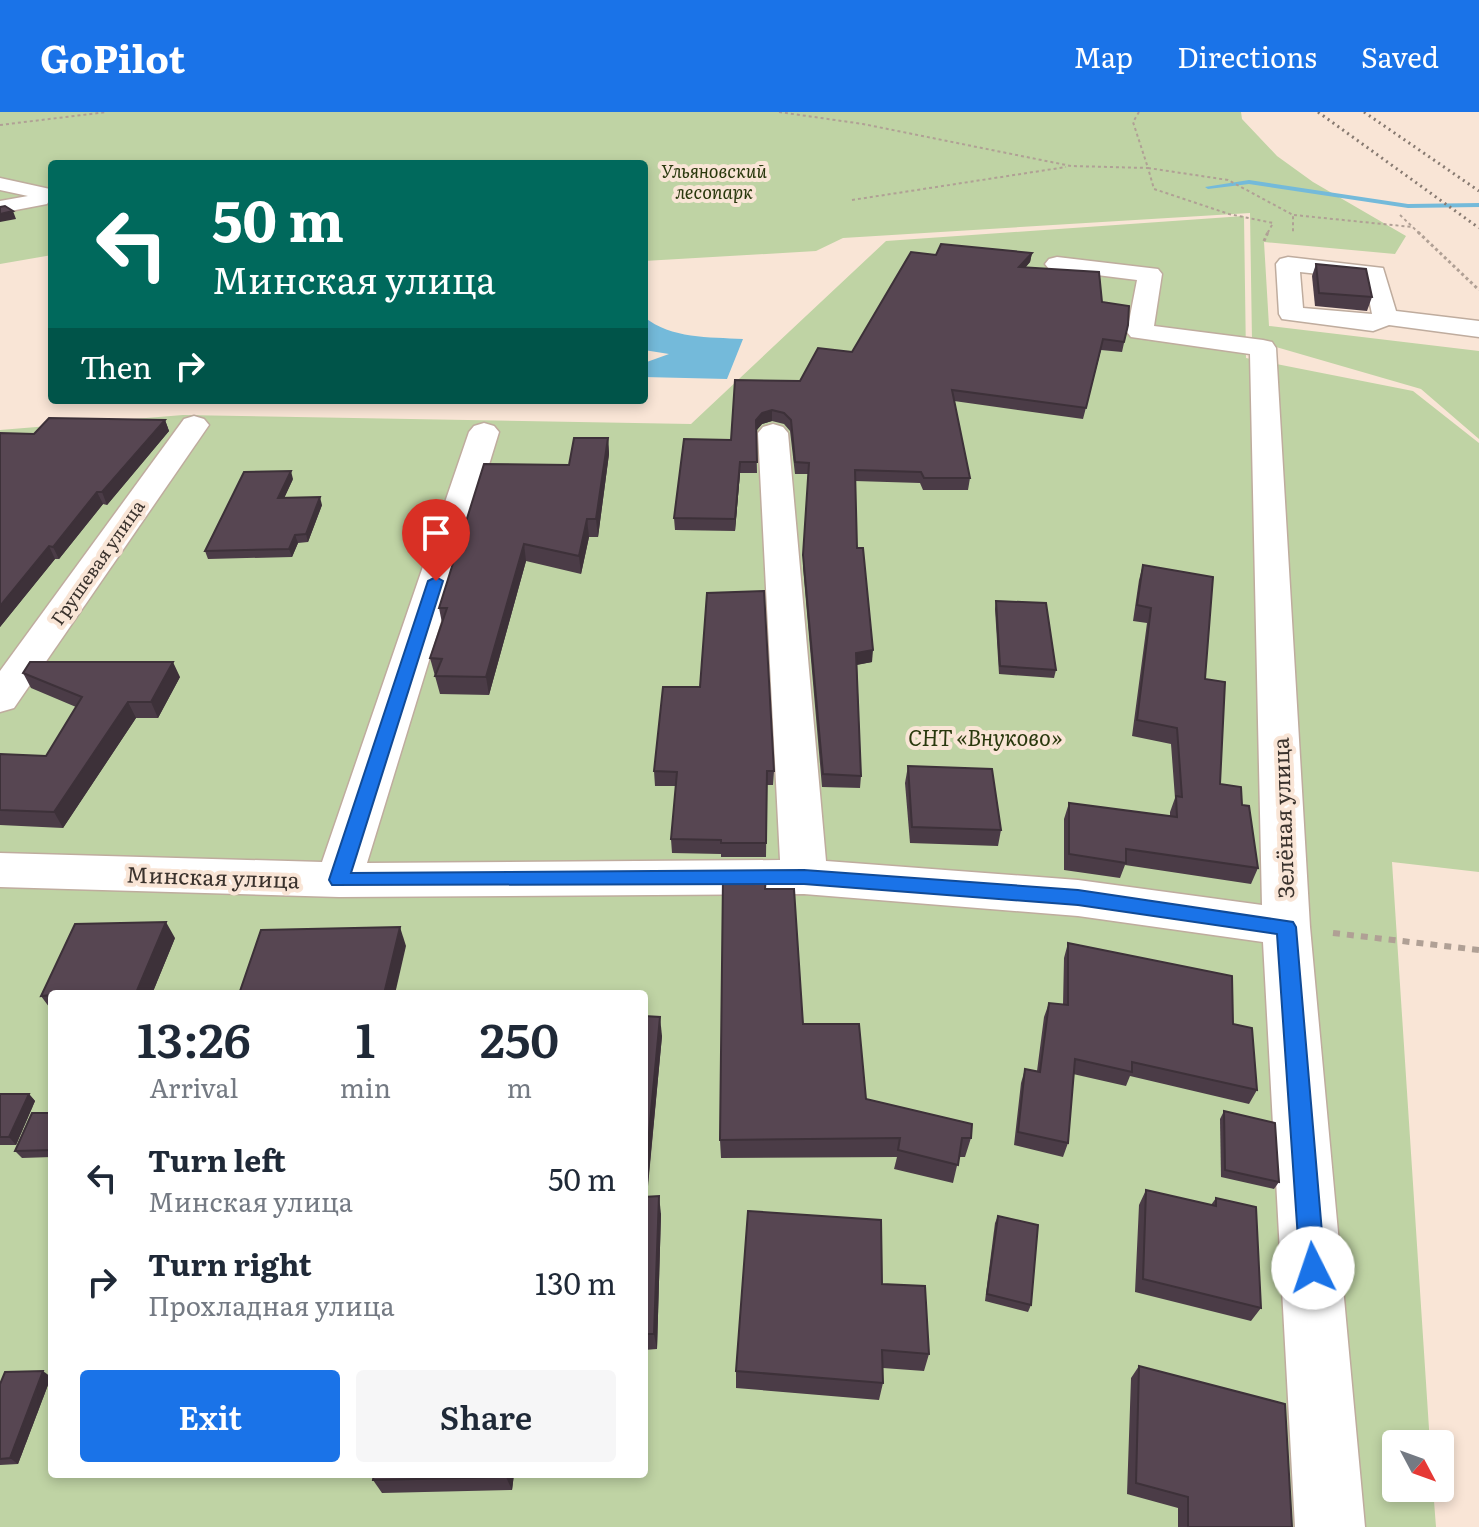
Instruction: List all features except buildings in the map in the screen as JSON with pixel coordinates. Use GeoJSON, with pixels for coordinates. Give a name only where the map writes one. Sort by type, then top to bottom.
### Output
{"type":"FeatureCollection","features":[{"type":"Feature","properties":{"kind":"street"},"geometry":{"type":"LineString","coordinates":[[0,184],[43,193],[40,200],[0,207]]}},
{"type":"Feature","properties":{"kind":"street","name":"Зелёная улица"},"geometry":{"type":"LineString","coordinates":[[1057,264],[1150,274],[1140,332],[1263,348],[1286,927],[1330,1527]]}},
{"type":"Feature","properties":{"kind":"street"},"geometry":{"type":"LineString","coordinates":[[1385,317],[1479,329]]}},
{"type":"Feature","properties":{"kind":"street","name":"Грушевая улица"},"geometry":{"type":"LineString","coordinates":[[0,699],[194,425]]}},
{"type":"Feature","properties":{"kind":"street"},"geometry":{"type":"LineString","coordinates":[[339,880],[484,432]]}},
{"type":"Feature","properties":{"kind":"street"},"geometry":{"type":"LineString","coordinates":[[773,433],[804,877]]}},
{"type":"Feature","properties":{"kind":"street","name":"Минская улица"},"geometry":{"type":"LineString","coordinates":[[0,870],[339,880],[804,877],[1078,898],[1286,927]]}},
{"type":"Feature","properties":{"kind":"path"},"geometry":{"type":"LineString","coordinates":[[0,125],[107,112]]}},
{"type":"Feature","properties":{"kind":"path"},"geometry":{"type":"LineString","coordinates":[[779,112],[863,124],[1071,166],[1148,168],[1228,180],[1241,186]]}},
{"type":"Feature","properties":{"kind":"path"},"geometry":{"type":"LineString","coordinates":[[1139,112],[1133,122],[1154,189],[1229,214],[1273,223],[1264,241]]}},
{"type":"Feature","properties":{"kind":"path"},"geometry":{"type":"LineString","coordinates":[[852,200],[1071,166]]}},
{"type":"Feature","properties":{"kind":"path"},"geometry":{"type":"LineString","coordinates":[[1293,215],[1412,227]]}},
{"type":"Feature","properties":{"kind":"path"},"geometry":{"type":"LineString","coordinates":[[1400,215],[1479,290]]}},
{"type":"Feature","properties":{"kind":"path"},"geometry":{"type":"LineString","coordinates":[[1286,927],[1479,950]]}},
{"type":"Feature","properties":{"kind":"green space","name":"Ульяновский лесопарк"},"geometry":{"type":"Polygon","coordinates":[[[0,112],[1241,112],[1242,119],[1277,156],[1313,182],[1406,236],[1395,254],[1264,242],[1269,326],[1479,351],[1479,439],[1421,389],[1252,340],[1250,213],[843,238],[816,251],[648,261],[648,160],[48,160],[48,256],[0,264],[0,112]]]}},
{"type":"Feature","properties":{"kind":"green space","name":"СНТ «Внуково»"},"geometry":{"type":"Polygon","coordinates":[[[1244,216],[1246,358],[1413,391],[1479,443],[1479,872],[1392,862],[1429,1430],[1382,1430],[1382,1502],[1434,1502],[1436,1527],[0,1527],[0,430],[183,415],[691,424],[886,241],[1244,216]]]}},
{"type":"Feature","properties":{"kind":"water"},"geometry":{"type":"Polygon","coordinates":[[[648,320],[678,333],[743,339],[727,379],[648,377],[648,362],[669,354],[648,351],[648,320]]]}},
{"type":"Feature","properties":{"kind":"waterway"},"geometry":{"type":"LineString","coordinates":[[1208,187],[1249,182],[1408,206],[1479,205]]}},
{"type":"Feature","properties":{"kind":"railway"},"geometry":{"type":"LineString","coordinates":[[1318,112],[1479,228]]}},
{"type":"Feature","properties":{"kind":"railway"},"geometry":{"type":"LineString","coordinates":[[1364,112],[1479,191]]}},
{"type":"Feature","properties":{"kind":"route"},"geometry":{"type":"LineString","coordinates":[[436,581],[339,880],[804,877],[1078,898],[1286,927],[1313,1268]]}}]}
